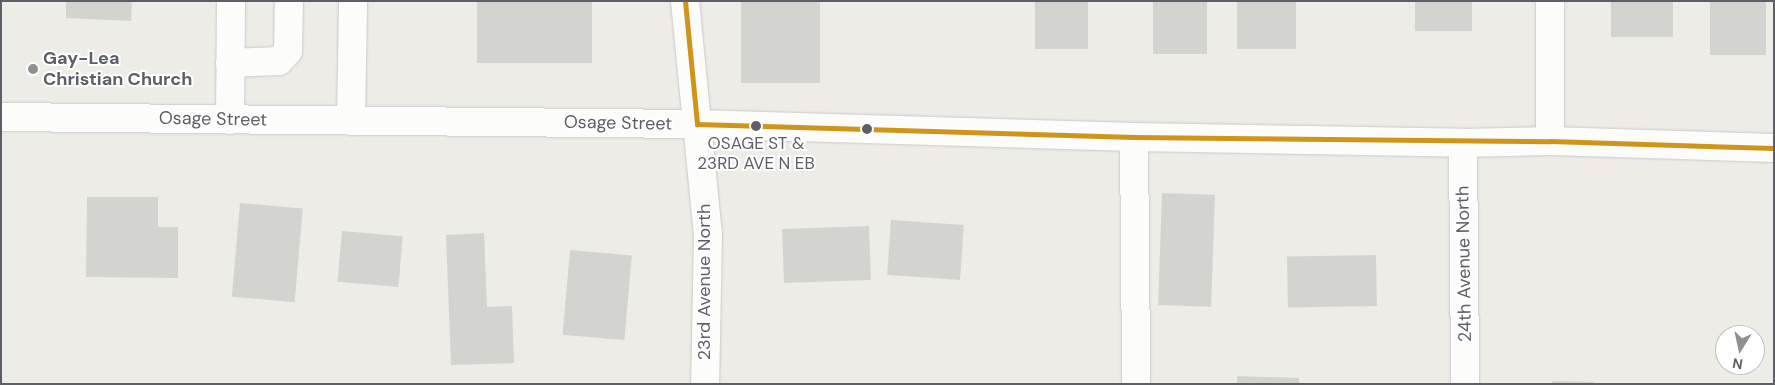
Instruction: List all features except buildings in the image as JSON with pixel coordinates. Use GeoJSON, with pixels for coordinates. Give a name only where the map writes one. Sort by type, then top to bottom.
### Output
{"type":"FeatureCollection","features":[{"type":"Feature","properties":{"kind":"street"},"geometry":{"type":"LineString","coordinates":[[230,120],[231,1]]}},
{"type":"Feature","properties":{"kind":"street"},"geometry":{"type":"LineString","coordinates":[[230,63],[279,61],[288,51],[289,1]]}},
{"type":"Feature","properties":{"kind":"street"},"geometry":{"type":"LineString","coordinates":[[351,121],[353,1]]}},
{"type":"Feature","properties":{"kind":"street","name":"23rd Avenue North"},"geometry":{"type":"LineString","coordinates":[[685,1],[708,234],[705,384]]}},
{"type":"Feature","properties":{"kind":"street"},"geometry":{"type":"LineString","coordinates":[[1550,1],[1550,141]]}},
{"type":"Feature","properties":{"kind":"street","name":"Osage Street"},"geometry":{"type":"LineString","coordinates":[[1,117],[696,124],[1134,137],[1463,143],[1550,141],[1774,148]]}},
{"type":"Feature","properties":{"kind":"street"},"geometry":{"type":"LineString","coordinates":[[1134,137],[1136,384]]}},
{"type":"Feature","properties":{"kind":"street","name":"24th Avenue North"},"geometry":{"type":"LineString","coordinates":[[1463,143],[1466,384]]}},
{"type":"Feature","properties":{"kind":"transit line"},"geometry":{"type":"LineString","coordinates":[[685,1],[697,124],[1134,137],[1550,141],[1774,148]]}},
{"type":"Feature","properties":{"kind":"place","name":"Gay-Lea Christian Church"},"geometry":{"type":"Point","coordinates":[33,69]}},
{"type":"Feature","properties":{"kind":"place","name":"OSAGE ST & 23RD AVE N EB"},"geometry":{"type":"Point","coordinates":[756,126]}}]}
